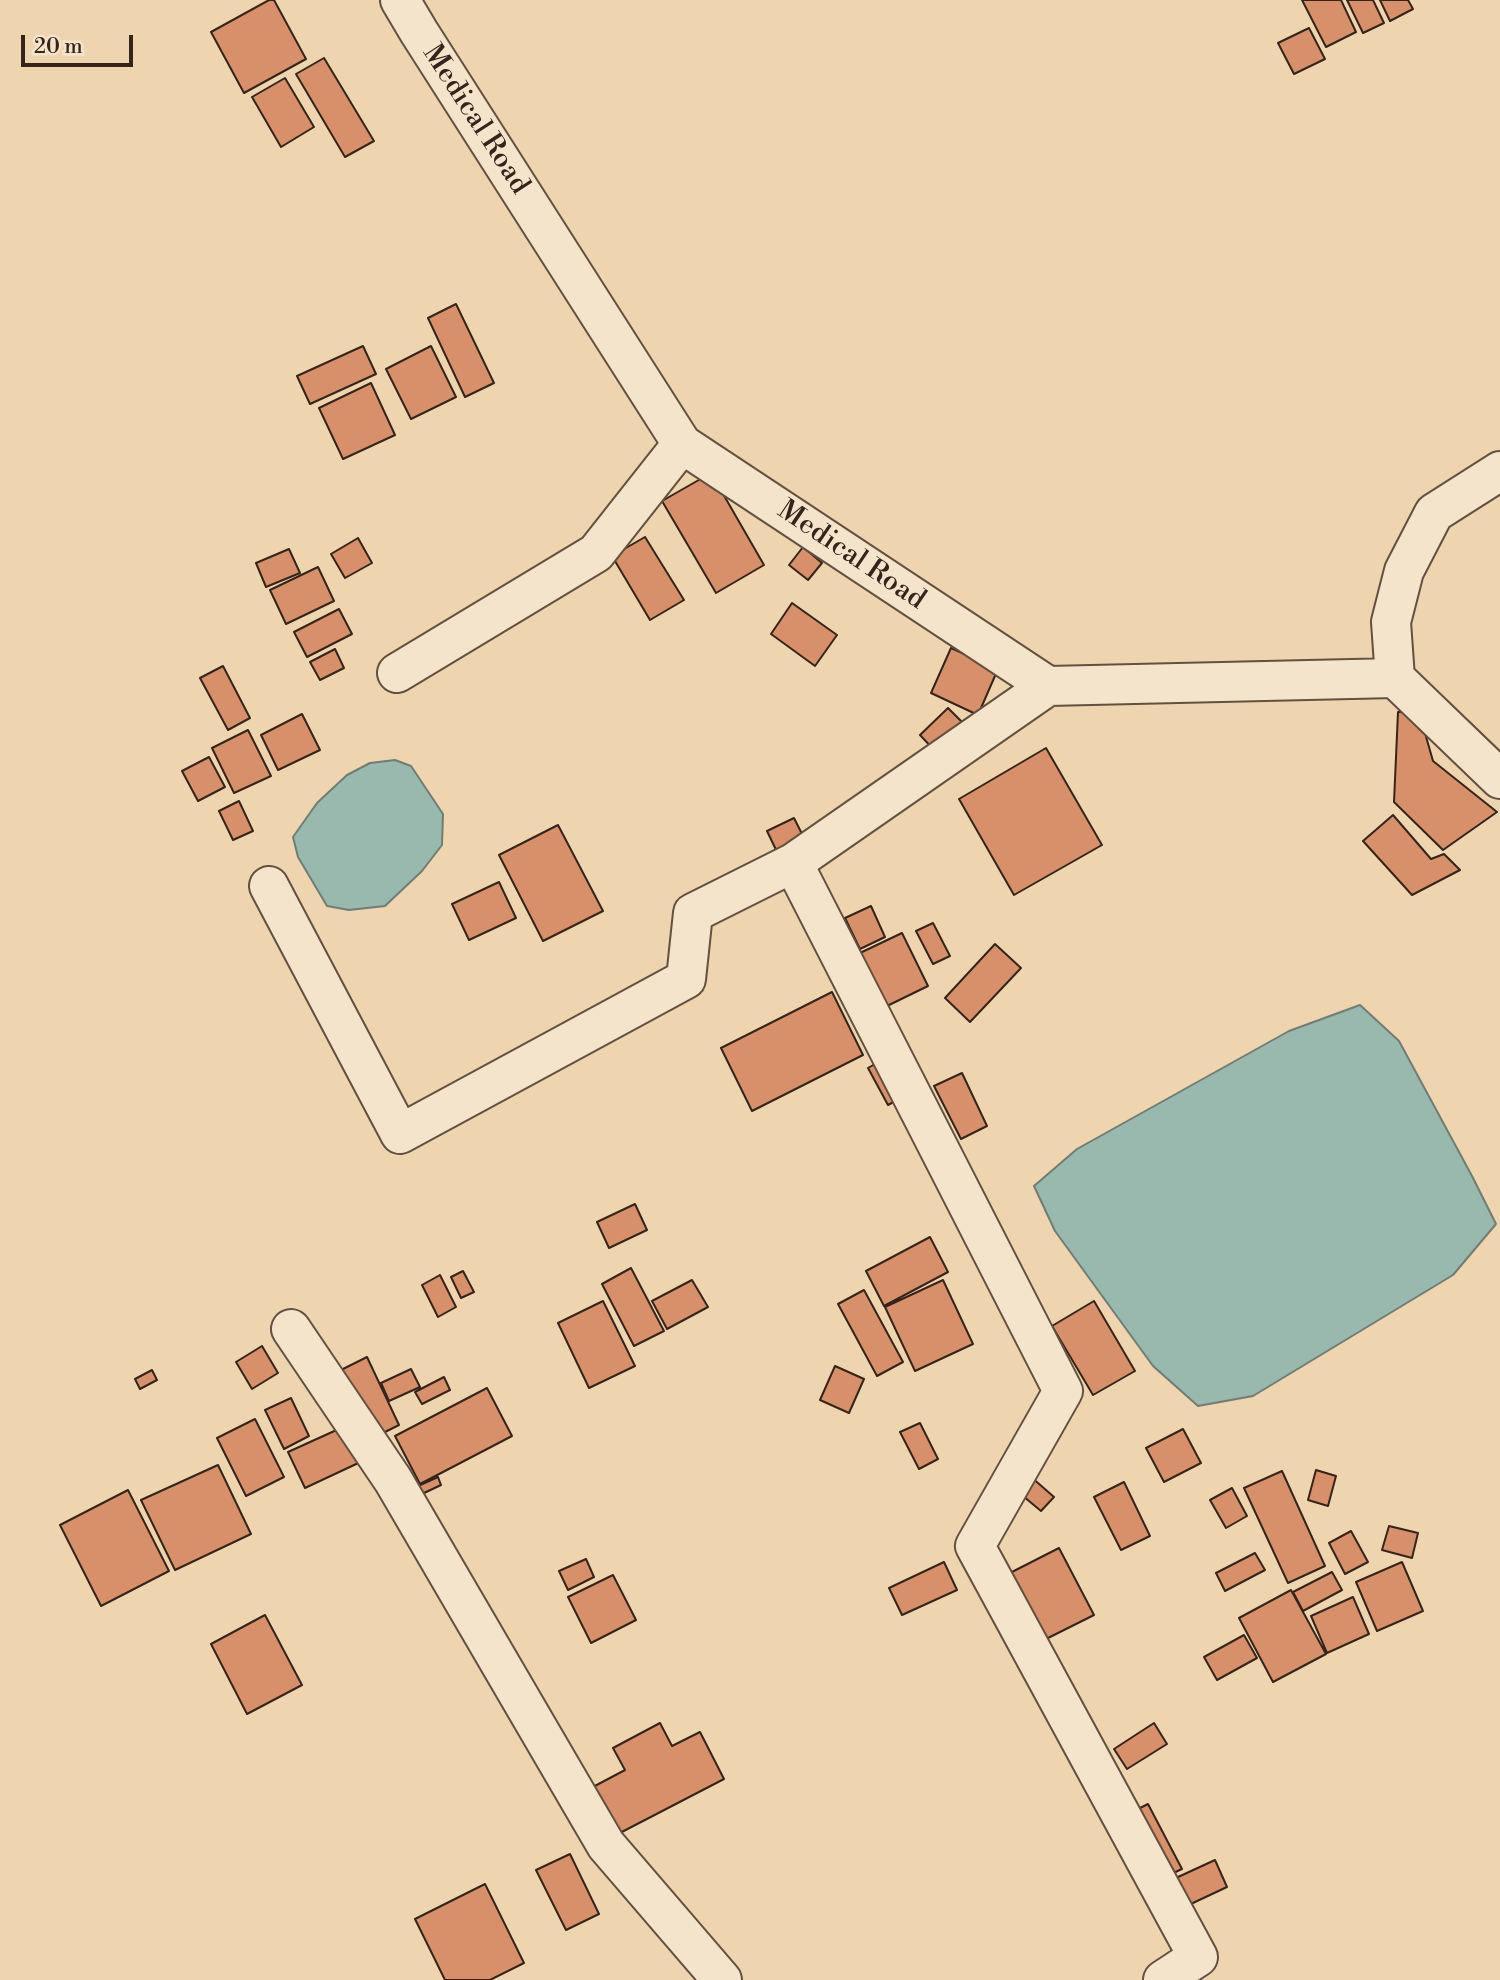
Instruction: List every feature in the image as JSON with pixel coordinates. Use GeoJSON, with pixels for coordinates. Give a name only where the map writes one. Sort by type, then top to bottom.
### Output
{"type":"FeatureCollection","features":[{"type":"Feature","properties":{"kind":"street","name":"Medical Road"},"geometry":{"type":"LineString","coordinates":[[400,0],[682,444],[1048,686]]}},
{"type":"Feature","properties":{"kind":"street"},"geometry":{"type":"LineString","coordinates":[[397,673],[596,553],[682,444]]}},
{"type":"Feature","properties":{"kind":"street"},"geometry":{"type":"LineString","coordinates":[[1500,471],[1434,513],[1404,571],[1391,621],[1395,678],[1500,779]]}},
{"type":"Feature","properties":{"kind":"street"},"geometry":{"type":"LineString","coordinates":[[269,886],[400,1134],[687,979],[693,913],[793,863],[1048,686],[1395,678]]}},
{"type":"Feature","properties":{"kind":"street"},"geometry":{"type":"LineString","coordinates":[[793,863],[1063,1391],[975,1546],[1198,1957],[1163,1980]]}},
{"type":"Feature","properties":{"kind":"street"},"geometry":{"type":"LineString","coordinates":[[290,1329],[393,1480],[606,1845],[722,1980]]}},
{"type":"Feature","properties":{"kind":"water"},"geometry":{"type":"Polygon","coordinates":[[[395,760],[411,766],[443,814],[442,845],[422,871],[385,906],[349,910],[327,906],[298,857],[293,837],[317,803],[347,775],[370,763],[395,760]]]}},
{"type":"Feature","properties":{"kind":"water"},"geometry":{"type":"Polygon","coordinates":[[[1360,1005],[1399,1041],[1496,1224],[1453,1275],[1253,1396],[1198,1406],[1153,1366],[1055,1231],[1034,1186],[1077,1149],[1289,1031],[1360,1005]]]}},
{"type":"Feature","properties":{"kind":"building"},"geometry":{"type":"Polygon","coordinates":[[[269,0],[274,0],[306,59],[244,93],[211,32],[269,0]]]}},
{"type":"Feature","properties":{"kind":"building"},"geometry":{"type":"Polygon","coordinates":[[[1302,0],[1341,0],[1356,32],[1326,47],[1302,0]]]}},
{"type":"Feature","properties":{"kind":"building"},"geometry":{"type":"Polygon","coordinates":[[[1347,0],[1373,0],[1384,23],[1363,33],[1347,0]]]}},
{"type":"Feature","properties":{"kind":"building"},"geometry":{"type":"Polygon","coordinates":[[[1380,0],[1408,0],[1413,9],[1390,21],[1380,0]]]}},
{"type":"Feature","properties":{"kind":"building"},"geometry":{"type":"Polygon","coordinates":[[[1309,28],[1325,59],[1294,74],[1278,43],[1309,28]]]}},
{"type":"Feature","properties":{"kind":"building"},"geometry":{"type":"Polygon","coordinates":[[[324,58],[374,141],[345,157],[296,74],[324,58]]]}},
{"type":"Feature","properties":{"kind":"building"},"geometry":{"type":"Polygon","coordinates":[[[285,78],[314,127],[281,147],[252,97],[285,78]]]}},
{"type":"Feature","properties":{"kind":"building"},"geometry":{"type":"Polygon","coordinates":[[[456,304],[494,383],[465,397],[428,318],[456,304]]]}},
{"type":"Feature","properties":{"kind":"building"},"geometry":{"type":"Polygon","coordinates":[[[363,346],[376,374],[310,404],[297,376],[363,346]]]}},
{"type":"Feature","properties":{"kind":"building"},"geometry":{"type":"Polygon","coordinates":[[[431,346],[456,397],[411,419],[386,369],[431,346]]]}},
{"type":"Feature","properties":{"kind":"building"},"geometry":{"type":"Polygon","coordinates":[[[371,383],[395,435],[343,459],[319,408],[371,383]]]}},
{"type":"Feature","properties":{"kind":"building"},"geometry":{"type":"Polygon","coordinates":[[[711,473],[764,565],[716,593],[662,501],[711,473]]]}},
{"type":"Feature","properties":{"kind":"building"},"geometry":{"type":"Polygon","coordinates":[[[645,537],[684,600],[650,620],[612,556],[645,537]]]}},
{"type":"Feature","properties":{"kind":"building"},"geometry":{"type":"Polygon","coordinates":[[[358,538],[372,563],[345,578],[331,554],[358,538]]]}},
{"type":"Feature","properties":{"kind":"building"},"geometry":{"type":"Polygon","coordinates":[[[803,547],[822,563],[808,580],[789,565],[803,547]]]}},
{"type":"Feature","properties":{"kind":"building"},"geometry":{"type":"Polygon","coordinates":[[[289,549],[300,573],[266,587],[256,563],[289,549]]]}},
{"type":"Feature","properties":{"kind":"building"},"geometry":{"type":"Polygon","coordinates":[[[318,567],[334,601],[286,624],[270,590],[318,567]]]}},
{"type":"Feature","properties":{"kind":"building"},"geometry":{"type":"Polygon","coordinates":[[[792,603],[837,635],[815,666],[771,634],[792,603]]]}},
{"type":"Feature","properties":{"kind":"building"},"geometry":{"type":"Polygon","coordinates":[[[339,609],[352,634],[307,657],[294,632],[339,609]]]}},
{"type":"Feature","properties":{"kind":"building"},"geometry":{"type":"Polygon","coordinates":[[[951,648],[998,669],[978,715],[931,693],[951,648]]]}},
{"type":"Feature","properties":{"kind":"building"},"geometry":{"type":"Polygon","coordinates":[[[335,649],[344,668],[320,680],[310,662],[335,649]]]}},
{"type":"Feature","properties":{"kind":"building"},"geometry":{"type":"Polygon","coordinates":[[[223,666],[250,718],[228,730],[200,678],[223,666]]]}},
{"type":"Feature","properties":{"kind":"building"},"geometry":{"type":"Polygon","coordinates":[[[948,708],[964,724],[935,751],[920,735],[948,708]]]}},
{"type":"Feature","properties":{"kind":"building"},"geometry":{"type":"Polygon","coordinates":[[[1398,712],[1419,712],[1433,761],[1497,812],[1443,850],[1394,802],[1398,712]]]}},
{"type":"Feature","properties":{"kind":"building"},"geometry":{"type":"Polygon","coordinates":[[[302,714],[320,750],[278,770],[261,735],[302,714]]]}},
{"type":"Feature","properties":{"kind":"building"},"geometry":{"type":"Polygon","coordinates":[[[248,730],[271,776],[234,793],[212,748],[248,730]]]}},
{"type":"Feature","properties":{"kind":"building"},"geometry":{"type":"Polygon","coordinates":[[[1046,748],[1102,845],[1014,895],[959,799],[1046,748]]]}},
{"type":"Feature","properties":{"kind":"building"},"geometry":{"type":"Polygon","coordinates":[[[209,757],[225,787],[198,801],[182,771],[209,757]]]}},
{"type":"Feature","properties":{"kind":"building"},"geometry":{"type":"Polygon","coordinates":[[[239,801],[253,831],[233,840],[219,811],[239,801]]]}},
{"type":"Feature","properties":{"kind":"building"},"geometry":{"type":"Polygon","coordinates":[[[1393,815],[1431,859],[1444,854],[1460,870],[1412,895],[1363,841],[1393,815]]]}},
{"type":"Feature","properties":{"kind":"building"},"geometry":{"type":"Polygon","coordinates":[[[794,818],[805,840],[778,854],[767,831],[794,818]]]}},
{"type":"Feature","properties":{"kind":"building"},"geometry":{"type":"Polygon","coordinates":[[[558,825],[603,911],[543,941],[499,855],[558,825]]]}},
{"type":"Feature","properties":{"kind":"building"},"geometry":{"type":"Polygon","coordinates":[[[499,882],[516,918],[469,940],[452,904],[499,882]]]}},
{"type":"Feature","properties":{"kind":"building"},"geometry":{"type":"Polygon","coordinates":[[[871,906],[885,937],[860,949],[845,918],[871,906]]]}},
{"type":"Feature","properties":{"kind":"building"},"geometry":{"type":"Polygon","coordinates":[[[933,923],[950,956],[933,964],[916,931],[933,923]]]}},
{"type":"Feature","properties":{"kind":"building"},"geometry":{"type":"Polygon","coordinates":[[[902,933],[928,986],[887,1006],[860,953],[902,933]]]}},
{"type":"Feature","properties":{"kind":"building"},"geometry":{"type":"Polygon","coordinates":[[[995,944],[1021,968],[970,1022],[945,998],[995,944]]]}},
{"type":"Feature","properties":{"kind":"building"},"geometry":{"type":"Polygon","coordinates":[[[832,992],[863,1055],[752,1111],[721,1048],[832,992]]]}},
{"type":"Feature","properties":{"kind":"building"},"geometry":{"type":"Polygon","coordinates":[[[882,1060],[903,1097],[888,1105],[868,1068],[882,1060]]]}},
{"type":"Feature","properties":{"kind":"building"},"geometry":{"type":"Polygon","coordinates":[[[962,1073],[987,1126],[961,1139],[934,1086],[962,1073]]]}},
{"type":"Feature","properties":{"kind":"building"},"geometry":{"type":"Polygon","coordinates":[[[635,1204],[647,1230],[609,1248],[597,1222],[635,1204]]]}},
{"type":"Feature","properties":{"kind":"building"},"geometry":{"type":"Polygon","coordinates":[[[930,1237],[948,1272],[884,1306],[866,1271],[930,1237]]]}},
{"type":"Feature","properties":{"kind":"building"},"geometry":{"type":"Polygon","coordinates":[[[631,1268],[664,1331],[634,1346],[602,1284],[631,1268]]]}},
{"type":"Feature","properties":{"kind":"building"},"geometry":{"type":"Polygon","coordinates":[[[463,1271],[474,1292],[461,1298],[451,1277],[463,1271]]]}},
{"type":"Feature","properties":{"kind":"building"},"geometry":{"type":"Polygon","coordinates":[[[440,1275],[456,1307],[438,1317],[422,1285],[440,1275]]]}},
{"type":"Feature","properties":{"kind":"building"},"geometry":{"type":"Polygon","coordinates":[[[692,1280],[708,1307],[667,1329],[652,1301],[692,1280]]]}},
{"type":"Feature","properties":{"kind":"building"},"geometry":{"type":"Polygon","coordinates":[[[943,1280],[973,1344],[915,1371],[885,1307],[943,1280]]]}},
{"type":"Feature","properties":{"kind":"building"},"geometry":{"type":"Polygon","coordinates":[[[864,1290],[903,1362],[877,1376],[838,1304],[864,1290]]]}},
{"type":"Feature","properties":{"kind":"building"},"geometry":{"type":"Polygon","coordinates":[[[603,1301],[635,1366],[589,1388],[558,1323],[603,1301]]]}},
{"type":"Feature","properties":{"kind":"building"},"geometry":{"type":"Polygon","coordinates":[[[1094,1301],[1135,1371],[1093,1395],[1052,1326],[1094,1301]]]}},
{"type":"Feature","properties":{"kind":"building"},"geometry":{"type":"Polygon","coordinates":[[[262,1346],[278,1373],[252,1389],[236,1362],[262,1346]]]}},
{"type":"Feature","properties":{"kind":"building"},"geometry":{"type":"Polygon","coordinates":[[[367,1357],[399,1425],[371,1439],[339,1371],[367,1357]]]}},
{"type":"Feature","properties":{"kind":"building"},"geometry":{"type":"Polygon","coordinates":[[[835,1366],[864,1379],[849,1413],[820,1400],[835,1366]]]}},
{"type":"Feature","properties":{"kind":"building"},"geometry":{"type":"Polygon","coordinates":[[[411,1369],[420,1387],[389,1401],[381,1383],[411,1369]]]}},
{"type":"Feature","properties":{"kind":"building"},"geometry":{"type":"Polygon","coordinates":[[[152,1370],[157,1380],[140,1389],[135,1379],[152,1370]]]}},
{"type":"Feature","properties":{"kind":"building"},"geometry":{"type":"Polygon","coordinates":[[[444,1377],[450,1390],[422,1404],[415,1392],[444,1377]]]}},
{"type":"Feature","properties":{"kind":"building"},"geometry":{"type":"Polygon","coordinates":[[[487,1388],[512,1436],[420,1484],[395,1436],[487,1388]]]}},
{"type":"Feature","properties":{"kind":"building"},"geometry":{"type":"Polygon","coordinates":[[[291,1398],[309,1436],[284,1449],[265,1410],[291,1398]]]}},
{"type":"Feature","properties":{"kind":"building"},"geometry":{"type":"Polygon","coordinates":[[[255,1419],[284,1477],[246,1496],[217,1438],[255,1419]]]}},
{"type":"Feature","properties":{"kind":"building"},"geometry":{"type":"Polygon","coordinates":[[[352,1423],[369,1458],[305,1488],[288,1452],[352,1423]]]}},
{"type":"Feature","properties":{"kind":"building"},"geometry":{"type":"Polygon","coordinates":[[[920,1423],[938,1459],[919,1469],[900,1432],[920,1423]]]}},
{"type":"Feature","properties":{"kind":"building"},"geometry":{"type":"Polygon","coordinates":[[[1183,1429],[1201,1463],[1164,1482],[1146,1448],[1183,1429]]]}},
{"type":"Feature","properties":{"kind":"building"},"geometry":{"type":"Polygon","coordinates":[[[218,1465],[251,1534],[175,1570],[141,1500],[218,1465]]]}},
{"type":"Feature","properties":{"kind":"building"},"geometry":{"type":"Polygon","coordinates":[[[1316,1470],[1336,1476],[1328,1506],[1308,1500],[1316,1470]]]}},
{"type":"Feature","properties":{"kind":"building"},"geometry":{"type":"Polygon","coordinates":[[[1282,1471],[1325,1566],[1288,1583],[1244,1488],[1282,1471]]]}},
{"type":"Feature","properties":{"kind":"building"},"geometry":{"type":"Polygon","coordinates":[[[1030,1476],[1054,1497],[1041,1511],[1017,1491],[1030,1476]]]}},
{"type":"Feature","properties":{"kind":"building"},"geometry":{"type":"Polygon","coordinates":[[[438,1477],[441,1485],[422,1494],[418,1486],[438,1477]]]}},
{"type":"Feature","properties":{"kind":"building"},"geometry":{"type":"Polygon","coordinates":[[[1124,1482],[1150,1536],[1121,1550],[1094,1497],[1124,1482]]]}},
{"type":"Feature","properties":{"kind":"building"},"geometry":{"type":"Polygon","coordinates":[[[1232,1488],[1247,1516],[1226,1528],[1210,1500],[1232,1488]]]}},
{"type":"Feature","properties":{"kind":"building"},"geometry":{"type":"Polygon","coordinates":[[[128,1490],[169,1571],[101,1606],[60,1525],[128,1490]]]}},
{"type":"Feature","properties":{"kind":"building"},"geometry":{"type":"Polygon","coordinates":[[[1389,1526],[1418,1533],[1412,1558],[1382,1550],[1389,1526]]]}},
{"type":"Feature","properties":{"kind":"building"},"geometry":{"type":"Polygon","coordinates":[[[1351,1531],[1368,1562],[1345,1574],[1329,1543],[1351,1531]]]}},
{"type":"Feature","properties":{"kind":"building"},"geometry":{"type":"Polygon","coordinates":[[[1059,1548],[1094,1615],[1042,1641],[1008,1574],[1059,1548]]]}},
{"type":"Feature","properties":{"kind":"building"},"geometry":{"type":"Polygon","coordinates":[[[1255,1553],[1265,1570],[1225,1591],[1216,1573],[1255,1553]]]}},
{"type":"Feature","properties":{"kind":"building"},"geometry":{"type":"Polygon","coordinates":[[[586,1559],[594,1577],[568,1590],[559,1571],[586,1559]]]}},
{"type":"Feature","properties":{"kind":"building"},"geometry":{"type":"Polygon","coordinates":[[[944,1562],[957,1590],[902,1615],[889,1588],[944,1562]]]}},
{"type":"Feature","properties":{"kind":"building"},"geometry":{"type":"Polygon","coordinates":[[[1402,1562],[1423,1611],[1377,1631],[1356,1582],[1402,1562]]]}},
{"type":"Feature","properties":{"kind":"building"},"geometry":{"type":"Polygon","coordinates":[[[1332,1572],[1342,1590],[1303,1611],[1293,1592],[1332,1572]]]}},
{"type":"Feature","properties":{"kind":"building"},"geometry":{"type":"Polygon","coordinates":[[[613,1575],[636,1620],[591,1643],[568,1597],[613,1575]]]}},
{"type":"Feature","properties":{"kind":"building"},"geometry":{"type":"Polygon","coordinates":[[[1291,1590],[1326,1654],[1273,1682],[1239,1618],[1291,1590]]]}},
{"type":"Feature","properties":{"kind":"building"},"geometry":{"type":"Polygon","coordinates":[[[1353,1597],[1369,1634],[1327,1653],[1311,1616],[1353,1597]]]}},
{"type":"Feature","properties":{"kind":"building"},"geometry":{"type":"Polygon","coordinates":[[[265,1615],[302,1685],[247,1714],[211,1644],[265,1615]]]}},
{"type":"Feature","properties":{"kind":"building"},"geometry":{"type":"Polygon","coordinates":[[[1244,1635],[1257,1658],[1217,1680],[1204,1657],[1244,1635]]]}},
{"type":"Feature","properties":{"kind":"building"},"geometry":{"type":"Polygon","coordinates":[[[660,1723],[672,1746],[700,1732],[724,1779],[616,1835],[591,1788],[625,1770],[613,1748],[660,1723]]]}},
{"type":"Feature","properties":{"kind":"building"},"geometry":{"type":"Polygon","coordinates":[[[1154,1723],[1167,1744],[1127,1769],[1114,1749],[1154,1723]]]}},
{"type":"Feature","properties":{"kind":"building"},"geometry":{"type":"Polygon","coordinates":[[[1148,1804],[1182,1869],[1167,1876],[1134,1811],[1148,1804]]]}},
{"type":"Feature","properties":{"kind":"building"},"geometry":{"type":"Polygon","coordinates":[[[570,1854],[599,1914],[566,1930],[536,1870],[570,1854]]]}},
{"type":"Feature","properties":{"kind":"building"},"geometry":{"type":"Polygon","coordinates":[[[1215,1860],[1227,1887],[1178,1910],[1165,1883],[1215,1860]]]}},
{"type":"Feature","properties":{"kind":"building"},"geometry":{"type":"Polygon","coordinates":[[[485,1884],[524,1963],[490,1980],[445,1980],[415,1919],[485,1884]]]}}]}
